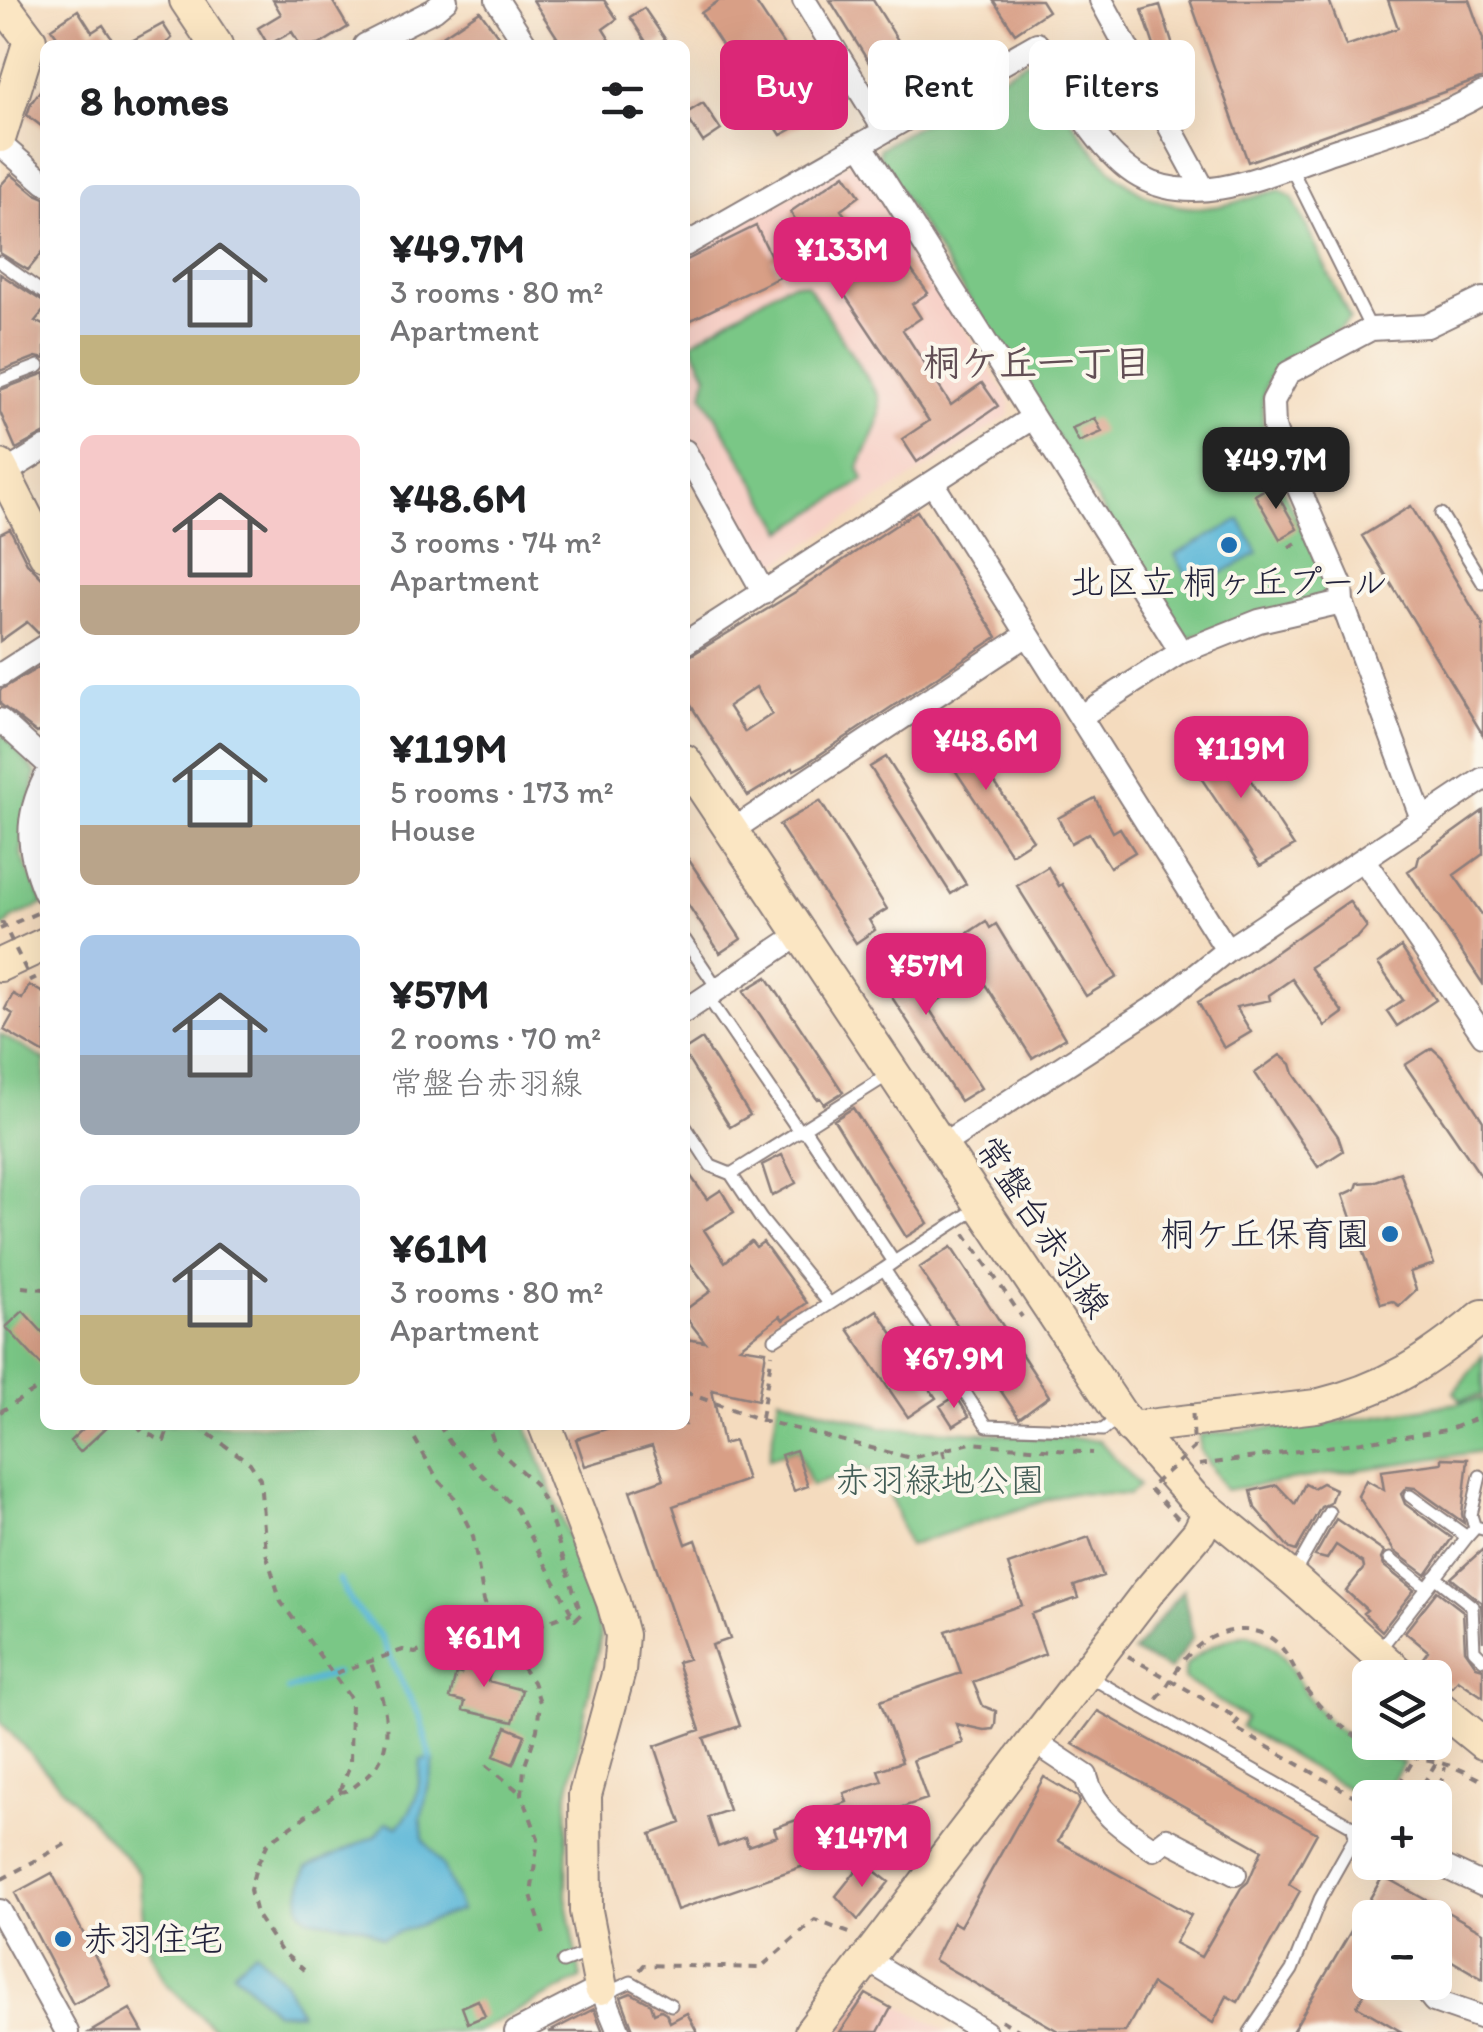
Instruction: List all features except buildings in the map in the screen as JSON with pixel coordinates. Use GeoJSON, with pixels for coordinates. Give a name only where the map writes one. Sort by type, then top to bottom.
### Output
{"type":"FeatureCollection","features":[{"type":"Feature","properties":{"kind":"street"},"geometry":{"type":"LineString","coordinates":[[0,0],[38,47],[0,140],[40,178]]}},
{"type":"Feature","properties":{"kind":"street"},"geometry":{"type":"LineString","coordinates":[[186,0],[213,40]]}},
{"type":"Feature","properties":{"kind":"street"},"geometry":{"type":"LineString","coordinates":[[372,40],[414,8],[446,0]]}},
{"type":"Feature","properties":{"kind":"street"},"geometry":{"type":"LineString","coordinates":[[497,0],[523,40]]}},
{"type":"Feature","properties":{"kind":"street"},"geometry":{"type":"LineString","coordinates":[[804,0],[885,131]]}},
{"type":"Feature","properties":{"kind":"street"},"geometry":{"type":"LineString","coordinates":[[1100,0],[1203,188]]}},
{"type":"Feature","properties":{"kind":"street"},"geometry":{"type":"LineString","coordinates":[[690,242],[1037,44],[1111,153],[1141,178],[1158,184],[1203,188],[1291,168],[1412,125],[1483,93]]}},
{"type":"Feature","properties":{"kind":"street"},"geometry":{"type":"LineString","coordinates":[[861,144],[1181,652]]}},
{"type":"Feature","properties":{"kind":"street"},"geometry":{"type":"LineString","coordinates":[[1422,819],[1342,602],[1341,585],[1279,443],[1273,401],[1288,373],[1371,329],[1427,326],[1483,300]]}},
{"type":"Feature","properties":{"kind":"street"},"geometry":{"type":"LineString","coordinates":[[690,639],[1032,418]]}},
{"type":"Feature","properties":{"kind":"street"},"geometry":{"type":"LineString","coordinates":[[40,451],[1,472],[40,545]]}},
{"type":"Feature","properties":{"kind":"street"},"geometry":{"type":"LineString","coordinates":[[690,460],[764,593]]}},
{"type":"Feature","properties":{"kind":"street"},"geometry":{"type":"LineString","coordinates":[[932,484],[1227,950]]}},
{"type":"Feature","properties":{"kind":"street"},"geometry":{"type":"LineString","coordinates":[[1080,716],[1181,652],[1259,620],[1342,602]]}},
{"type":"Feature","properties":{"kind":"street"},"geometry":{"type":"LineString","coordinates":[[732,831],[1027,635]]}},
{"type":"Feature","properties":{"kind":"street"},"geometry":{"type":"LineString","coordinates":[[0,675],[40,649]]}},
{"type":"Feature","properties":{"kind":"street"},"geometry":{"type":"LineString","coordinates":[[0,720],[40,756]]}},
{"type":"Feature","properties":{"kind":"street","name":"常盤台赤羽線"},"geometry":{"type":"LineString","coordinates":[[690,768],[940,1146],[968,1213],[1126,1422],[1191,1517],[1292,1578],[1383,1660]]}},
{"type":"Feature","properties":{"kind":"street"},"geometry":{"type":"LineString","coordinates":[[940,1146],[1160,1002],[1227,950],[1483,779]]}},
{"type":"Feature","properties":{"kind":"street"},"geometry":{"type":"LineString","coordinates":[[34,944],[30,832],[40,788]]}},
{"type":"Feature","properties":{"kind":"street"},"geometry":{"type":"LineString","coordinates":[[1363,859],[1483,1035]]}},
{"type":"Feature","properties":{"kind":"street"},"geometry":{"type":"LineString","coordinates":[[698,999],[800,934]]}},
{"type":"Feature","properties":{"kind":"street"},"geometry":{"type":"LineString","coordinates":[[1126,1422],[1316,1406],[1343,1400],[1405,1375],[1483,1316]]}},
{"type":"Feature","properties":{"kind":"street"},"geometry":{"type":"LineString","coordinates":[[547,1430],[614,1602],[622,1634],[620,1671],[585,1795],[586,1911],[578,1956],[612,1988],[619,2032]]}},
{"type":"Feature","properties":{"kind":"street"},"geometry":{"type":"LineString","coordinates":[[811,2032],[862,1948],[1199,1532],[1191,1517]]}},
{"type":"Feature","properties":{"kind":"street"},"geometry":{"type":"LineString","coordinates":[[1452,1717],[1482,1740]]}},
{"type":"Feature","properties":{"kind":"street"},"geometry":{"type":"LineString","coordinates":[[1046,1750],[1086,1776],[1090,1796],[1154,1850],[1167,1839],[1235,1874]]}},
{"type":"Feature","properties":{"kind":"street"},"geometry":{"type":"LineString","coordinates":[[1452,1870],[1483,1884]]}},
{"type":"Feature","properties":{"kind":"street"},"geometry":{"type":"LineString","coordinates":[[0,1911],[10,1953],[67,2032]]}},
{"type":"Feature","properties":{"kind":"street"},"geometry":{"type":"LineString","coordinates":[[862,1948],[985,2032]]}},
{"type":"Feature","properties":{"kind":"street"},"geometry":{"type":"LineString","coordinates":[[516,2032],[612,1988]]}},
{"type":"Feature","properties":{"kind":"street"},"geometry":{"type":"LineString","coordinates":[[1432,2000],[1483,2018]]}},
{"type":"Feature","properties":{"kind":"lane"},"geometry":{"type":"LineString","coordinates":[[1291,168],[1371,329]]}},
{"type":"Feature","properties":{"kind":"lane"},"geometry":{"type":"LineString","coordinates":[[0,262],[40,290]]}},
{"type":"Feature","properties":{"kind":"lane"},"geometry":{"type":"LineString","coordinates":[[0,381],[39,366]]}},
{"type":"Feature","properties":{"kind":"lane"},"geometry":{"type":"LineString","coordinates":[[1442,514],[1483,583]]}},
{"type":"Feature","properties":{"kind":"lane"},"geometry":{"type":"LineString","coordinates":[[690,963],[698,999],[799,1131],[808,1134],[986,1426],[1103,1430],[1126,1422]]}},
{"type":"Feature","properties":{"kind":"lane"},"geometry":{"type":"LineString","coordinates":[[731,1174],[891,1073]]}},
{"type":"Feature","properties":{"kind":"lane"},"geometry":{"type":"LineString","coordinates":[[690,1134],[711,1166],[731,1174],[828,1303]]}},
{"type":"Feature","properties":{"kind":"lane"},"geometry":{"type":"LineString","coordinates":[[774,1339],[968,1213]]}},
{"type":"Feature","properties":{"kind":"lane"},"geometry":{"type":"LineString","coordinates":[[1475,1532],[1471,1515],[1480,1476]]}},
{"type":"Feature","properties":{"kind":"lane"},"geometry":{"type":"LineString","coordinates":[[1410,1496],[1475,1532]]}},
{"type":"Feature","properties":{"kind":"lane"},"geometry":{"type":"LineString","coordinates":[[1292,1578],[1330,1512]]}},
{"type":"Feature","properties":{"kind":"lane"},"geometry":{"type":"LineString","coordinates":[[1376,1654],[1475,1532]]}},
{"type":"Feature","properties":{"kind":"lane"},"geometry":{"type":"LineString","coordinates":[[1390,1559],[1472,1606],[1474,1650],[1483,1659]]}},
{"type":"Feature","properties":{"kind":"lane"},"geometry":{"type":"LineString","coordinates":[[1085,1674],[1352,1826]]}},
{"type":"Feature","properties":{"kind":"lane"},"geometry":{"type":"LineString","coordinates":[[1250,2032],[1292,1970],[1320,1899],[1352,1852]]}},
{"type":"Feature","properties":{"kind":"lane"},"geometry":{"type":"LineString","coordinates":[[612,1988],[671,2006]]}},
{"type":"Feature","properties":{"kind":"path"},"geometry":{"type":"LineString","coordinates":[[0,926],[3,923],[31,980],[34,944],[0,926]]}},
{"type":"Feature","properties":{"kind":"path"},"geometry":{"type":"LineString","coordinates":[[968,1213],[1030,1328]]}},
{"type":"Feature","properties":{"kind":"path"},"geometry":{"type":"LineString","coordinates":[[22,1288],[40,1290]]}},
{"type":"Feature","properties":{"kind":"path"},"geometry":{"type":"LineString","coordinates":[[761,1420],[774,1339]]}},
{"type":"Feature","properties":{"kind":"path"},"geometry":{"type":"LineString","coordinates":[[0,1412],[40,1387]]}},
{"type":"Feature","properties":{"kind":"path"},"geometry":{"type":"LineString","coordinates":[[690,1394],[761,1420],[912,1458],[972,1444],[1092,1453]]}},
{"type":"Feature","properties":{"kind":"path"},"geometry":{"type":"LineString","coordinates":[[1191,1517],[1149,1488],[1194,1448],[1192,1402]]}},
{"type":"Feature","properties":{"kind":"path"},"geometry":{"type":"LineString","coordinates":[[1199,1465],[1447,1430],[1483,1416]]}},
{"type":"Feature","properties":{"kind":"path"},"geometry":{"type":"LineString","coordinates":[[142,1430],[164,1441],[168,1430]]}},
{"type":"Feature","properties":{"kind":"path"},"geometry":{"type":"LineString","coordinates":[[203,1430],[250,1463],[260,1479],[266,1553],[280,1602],[351,1699],[350,1764],[339,1792],[268,1843],[250,1890],[256,1914],[281,1951],[304,1970]]}},
{"type":"Feature","properties":{"kind":"path"},"geometry":{"type":"LineString","coordinates":[[411,1430],[438,1480],[455,1498],[473,1536],[484,1601],[514,1660],[533,1682],[540,1702],[537,1730],[524,1768],[522,1794],[538,1838],[530,1895],[546,1942]]}},
{"type":"Feature","properties":{"kind":"path"},"geometry":{"type":"LineString","coordinates":[[442,1430],[516,1510],[575,1620],[581,1614],[547,1507],[534,1483],[496,1448],[490,1430]]}},
{"type":"Feature","properties":{"kind":"path"},"geometry":{"type":"LineString","coordinates":[[943,1450],[946,1463],[963,1474]]}},
{"type":"Feature","properties":{"kind":"path"},"geometry":{"type":"LineString","coordinates":[[1143,1475],[1191,1517]]}},
{"type":"Feature","properties":{"kind":"path"},"geometry":{"type":"LineString","coordinates":[[335,1673],[403,1650],[415,1653],[434,1647],[439,1636],[445,1638],[452,1622],[475,1628],[518,1612],[526,1630],[571,1613]]}},
{"type":"Feature","properties":{"kind":"path"},"geometry":{"type":"LineString","coordinates":[[1147,1710],[1174,1680],[1181,1661],[1200,1644],[1222,1632],[1248,1629],[1261,1633],[1284,1650],[1305,1688],[1352,1732]]}},
{"type":"Feature","properties":{"kind":"path"},"geometry":{"type":"LineString","coordinates":[[1124,1654],[1238,1718],[1233,1727],[1352,1795]]}},
{"type":"Feature","properties":{"kind":"path"},"geometry":{"type":"LineString","coordinates":[[339,1792],[347,1792],[372,1772],[388,1739],[384,1702],[370,1661]]}},
{"type":"Feature","properties":{"kind":"path"},"geometry":{"type":"LineString","coordinates":[[1422,1760],[1446,1764],[1483,1781]]}},
{"type":"Feature","properties":{"kind":"path"},"geometry":{"type":"LineString","coordinates":[[1426,1780],[1437,1762]]}},
{"type":"Feature","properties":{"kind":"path"},"geometry":{"type":"LineString","coordinates":[[1442,1780],[1446,1764]]}},
{"type":"Feature","properties":{"kind":"path"},"geometry":{"type":"LineString","coordinates":[[486,1765],[522,1794]]}},
{"type":"Feature","properties":{"kind":"path"},"geometry":{"type":"LineString","coordinates":[[2,1879],[71,1841]]}},
{"type":"Feature","properties":{"kind":"path"},"geometry":{"type":"LineString","coordinates":[[612,1988],[644,1965],[760,1968],[815,1920],[862,1948]]}},
{"type":"Feature","properties":{"kind":"shaded area"},"geometry":{"type":"Polygon","coordinates":[[[858,157],[1011,403],[1008,416],[775,565],[760,566],[690,441],[690,252],[858,157]]]}},
{"type":"Feature","properties":{"kind":"shaded area"},"geometry":{"type":"Polygon","coordinates":[[[866,1986],[948,2032],[833,2032],[866,1986]]]}},
{"type":"Feature","properties":{"kind":"green space"},"geometry":{"type":"Polygon","coordinates":[[[1029,61],[1029,130],[1079,130],[1105,163],[1151,198],[1179,206],[1211,207],[1280,190],[1293,198],[1350,319],[1282,363],[1264,392],[1267,444],[1288,501],[1324,573],[1326,588],[1322,597],[1185,639],[880,160],[879,149],[911,130],[1009,130],[1009,72],[1029,61]]]}},
{"type":"Feature","properties":{"kind":"green space"},"geometry":{"type":"Polygon","coordinates":[[[794,283],[807,284],[878,395],[880,415],[859,468],[864,480],[784,531],[703,395],[707,375],[691,343],[794,283]]]}},
{"type":"Feature","properties":{"kind":"green space"},"geometry":{"type":"Polygon","coordinates":[[[0,731],[36,773],[21,854],[40,895],[40,906],[13,918],[0,931],[0,731]]]}},
{"type":"Feature","properties":{"kind":"green space"},"geometry":{"type":"Polygon","coordinates":[[[0,1034],[40,1057],[40,1430],[529,1430],[585,1581],[601,1636],[568,1793],[566,1896],[581,1979],[475,2032],[217,2032],[165,1982],[146,1943],[140,1873],[0,1721],[0,1034]]]}},
{"type":"Feature","properties":{"kind":"green space"},"geometry":{"type":"Polygon","coordinates":[[[1483,1355],[1483,1395],[1461,1400],[1454,1392],[1483,1355]]]}},
{"type":"Feature","properties":{"kind":"green space","name":"赤羽緑地公園"},"geometry":{"type":"Polygon","coordinates":[[[779,1397],[881,1427],[1099,1440],[1139,1486],[1129,1495],[1068,1493],[908,1546],[883,1474],[860,1469],[811,1486],[797,1449],[769,1459],[779,1397]]]}},
{"type":"Feature","properties":{"kind":"green space"},"geometry":{"type":"Polygon","coordinates":[[[1483,1399],[1483,1451],[1225,1490],[1200,1450],[1199,1435],[1347,1421],[1483,1399]]]}},
{"type":"Feature","properties":{"kind":"green space"},"geometry":{"type":"Polygon","coordinates":[[[1183,1590],[1193,1637],[1170,1670],[1133,1652],[1183,1590]]]}},
{"type":"Feature","properties":{"kind":"green space"},"geometry":{"type":"Polygon","coordinates":[[[1248,1634],[1276,1649],[1311,1702],[1352,1739],[1352,1760],[1404,1763],[1393,1780],[1352,1780],[1352,1792],[1241,1727],[1245,1718],[1184,1679],[1186,1665],[1222,1641],[1248,1634]]]}},
{"type":"Feature","properties":{"kind":"water"},"geometry":{"type":"Polygon","coordinates":[[[1240,520],[1258,553],[1194,588],[1175,555],[1240,520]]]}},
{"type":"Feature","properties":{"kind":"water"},"geometry":{"type":"Polygon","coordinates":[[[421,1760],[434,1761],[421,1820],[423,1838],[443,1866],[461,1910],[382,1938],[361,1926],[319,1920],[302,1912],[301,1889],[307,1868],[376,1836],[386,1822],[398,1826],[416,1796],[421,1760]]]}},
{"type":"Feature","properties":{"kind":"water"},"geometry":{"type":"Polygon","coordinates":[[[255,1951],[284,1981],[300,2013],[275,2012],[233,1971],[255,1951]]]}},
{"type":"Feature","properties":{"kind":"waterway"},"geometry":{"type":"LineString","coordinates":[[339,1579],[352,1604],[381,1637],[419,1714],[431,1759]]}},
{"type":"Feature","properties":{"kind":"waterway"},"geometry":{"type":"LineString","coordinates":[[288,1690],[335,1673]]}},
{"type":"Feature","properties":{"kind":"place","name":"北区立 桐ヶ丘プール"},"geometry":{"type":"Point","coordinates":[1229,545]}},
{"type":"Feature","properties":{"kind":"place","name":"桐ケ丘保育園"},"geometry":{"type":"Point","coordinates":[1390,1234]}},
{"type":"Feature","properties":{"kind":"place","name":"赤羽住宅"},"geometry":{"type":"Point","coordinates":[63,1939]}},
{"type":"Feature","properties":{"kind":"district","name":"桐ケ丘一丁目"},"geometry":{"type":"Point","coordinates":[1037,363]}}]}
